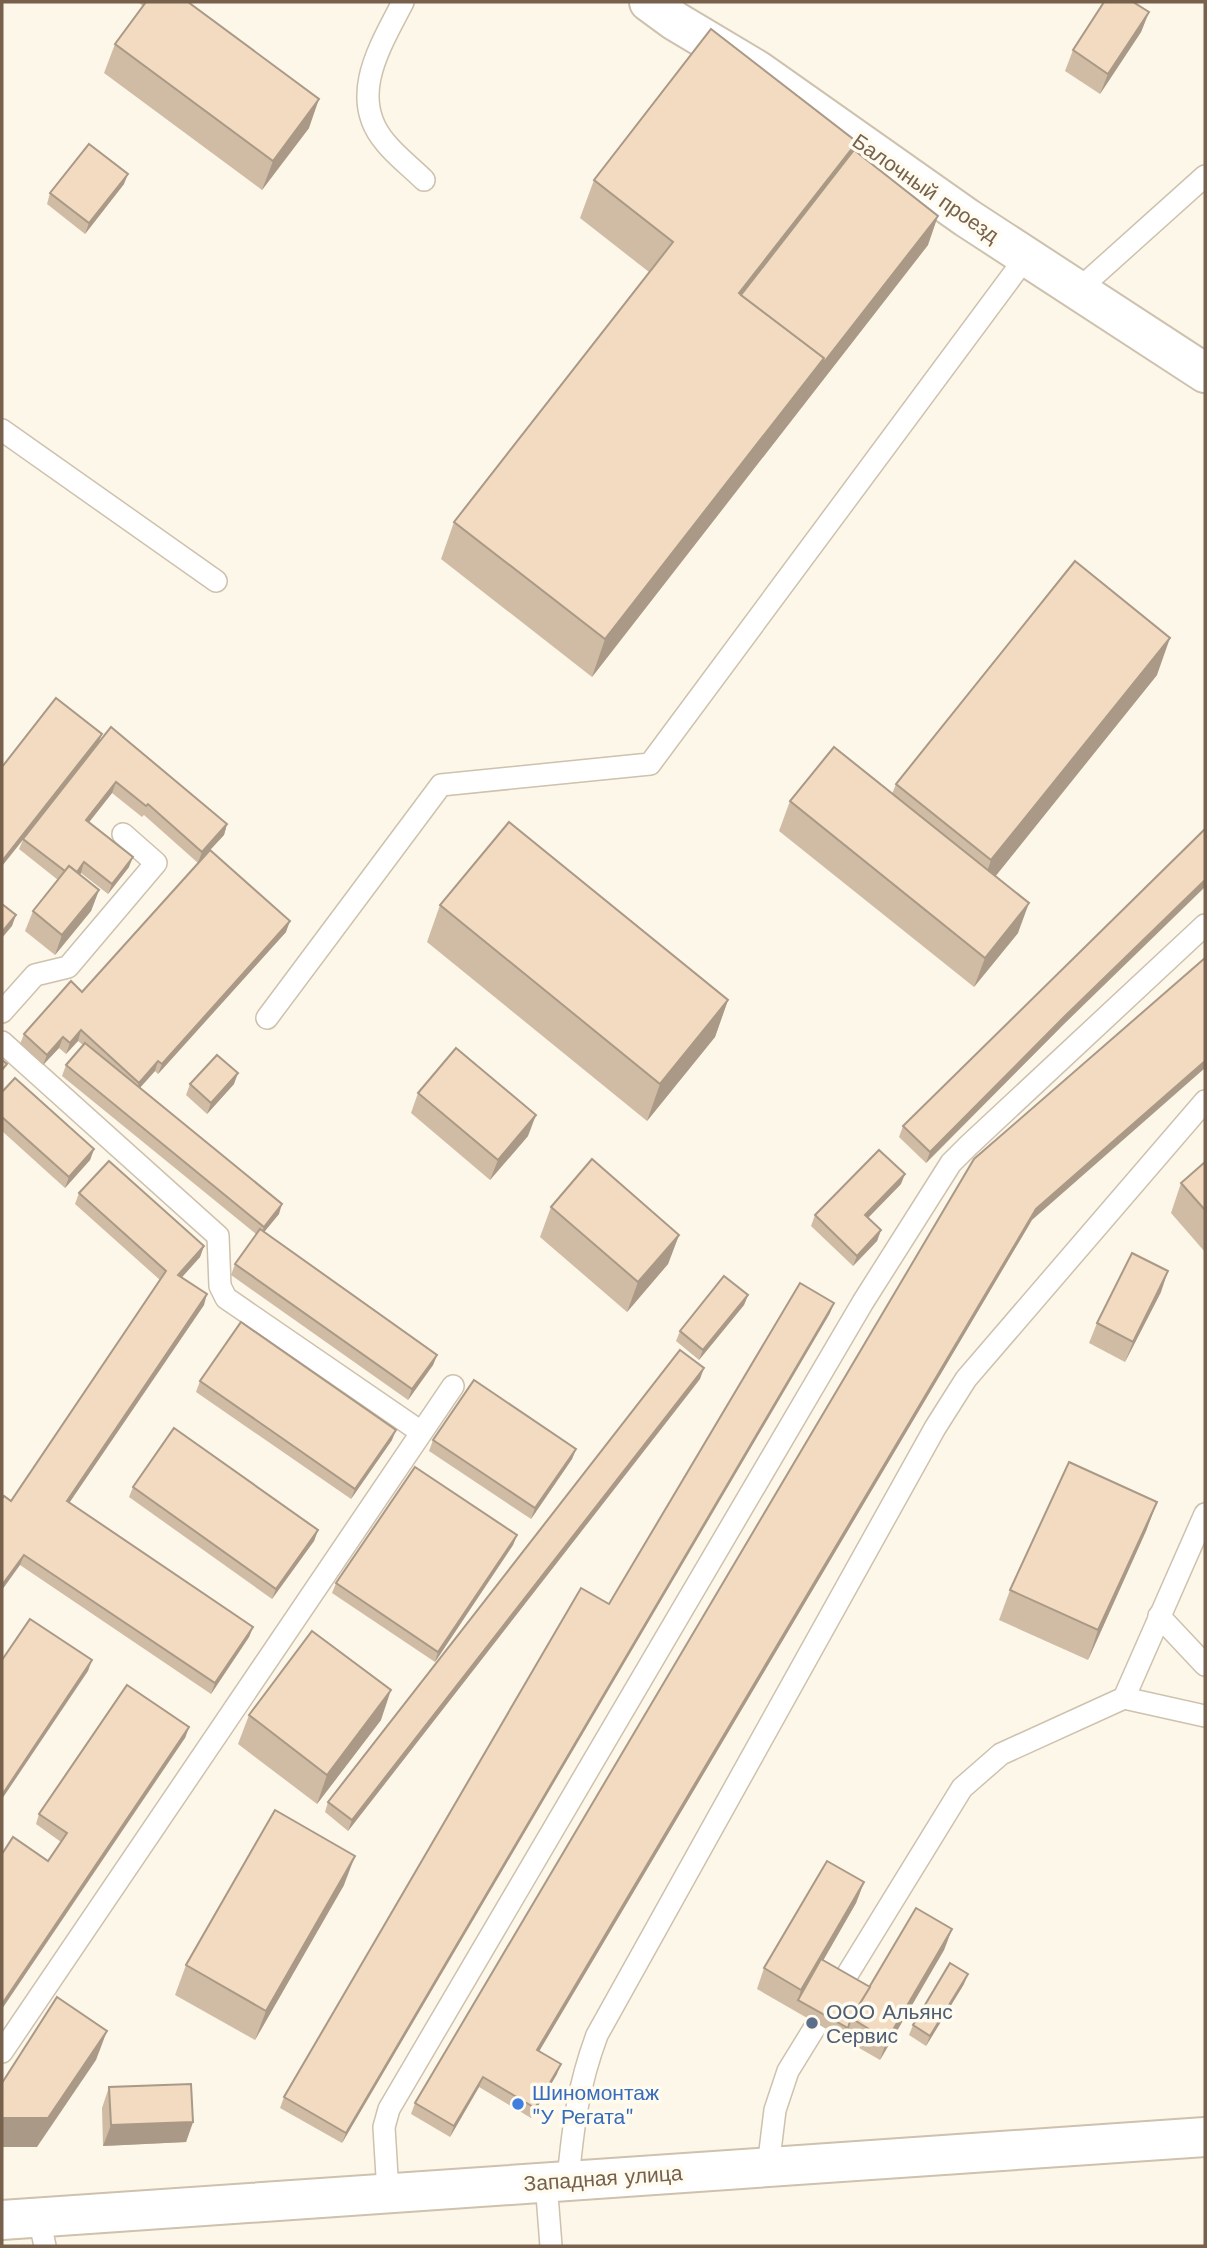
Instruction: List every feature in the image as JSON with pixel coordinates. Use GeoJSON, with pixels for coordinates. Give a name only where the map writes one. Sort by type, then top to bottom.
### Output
{"type":"FeatureCollection","features":[{"type":"Feature","properties":{"kind":"street","name":"Балочный проезд"},"geometry":{"type":"LineString","coordinates":[[649,2],[675,21],[757,69],[1026,257],[1205,373]]}},
{"type":"Feature","properties":{"kind":"street","name":"Западная улица"},"geometry":{"type":"LineString","coordinates":[[2,2220],[42,2232],[388,2193],[1205,2137]]}},
{"type":"Feature","properties":{"kind":"lane"},"geometry":{"type":"LineString","coordinates":[[402,2],[372,64],[367,94],[371,121],[384,142],[424,180]]}},
{"type":"Feature","properties":{"kind":"lane"},"geometry":{"type":"LineString","coordinates":[[1078,290],[1205,176]]}},
{"type":"Feature","properties":{"kind":"lane"},"geometry":{"type":"LineString","coordinates":[[267,1018],[440,785],[650,764],[1026,257]]}},
{"type":"Feature","properties":{"kind":"lane"},"geometry":{"type":"LineString","coordinates":[[2,430],[216,581]]}},
{"type":"Feature","properties":{"kind":"lane"},"geometry":{"type":"LineString","coordinates":[[2,1012],[35,975],[68,967],[156,863],[122,834]]}},
{"type":"Feature","properties":{"kind":"lane"},"geometry":{"type":"LineString","coordinates":[[388,2193],[384,2127],[389,2109],[863,1302],[939,1182],[968,1146],[1205,925]]}},
{"type":"Feature","properties":{"kind":"lane"},"geometry":{"type":"LineString","coordinates":[[2,1042],[218,1236],[220,1286],[226,1298],[421,1433]]}},
{"type":"Feature","properties":{"kind":"lane"},"geometry":{"type":"LineString","coordinates":[[551,2246],[557,2181],[582,2077],[597,2035],[935,1428],[966,1379],[1205,1101]]}},
{"type":"Feature","properties":{"kind":"lane"},"geometry":{"type":"LineString","coordinates":[[2,2052],[453,1386]]}},
{"type":"Feature","properties":{"kind":"lane"},"geometry":{"type":"LineString","coordinates":[[1124,1698],[1205,1514]]}},
{"type":"Feature","properties":{"kind":"lane"},"geometry":{"type":"LineString","coordinates":[[1159,1616],[1205,1665]]}},
{"type":"Feature","properties":{"kind":"lane"},"geometry":{"type":"LineString","coordinates":[[768,2167],[775,2110],[788,2071],[961,1788],[1001,1754],[1124,1698],[1205,1716]]}},
{"type":"Feature","properties":{"kind":"building"},"geometry":{"type":"Polygon","coordinates":[[[146,2],[188,2],[319,99],[273,161],[115,44],[146,2]]]}},
{"type":"Feature","properties":{"kind":"building"},"geometry":{"type":"Polygon","coordinates":[[[1104,2],[1133,2],[1149,12],[1108,74],[1073,50],[1104,2]]]}},
{"type":"Feature","properties":{"kind":"building"},"geometry":{"type":"Polygon","coordinates":[[[711,29],[857,142],[739,293],[824,358],[605,639],[454,522],[673,242],[594,180],[711,29]]]}},
{"type":"Feature","properties":{"kind":"building"},"geometry":{"type":"Polygon","coordinates":[[[89,144],[128,174],[89,223],[50,193],[89,144]]]}},
{"type":"Feature","properties":{"kind":"building"},"geometry":{"type":"Polygon","coordinates":[[[854,150],[938,216],[821,366],[824,358],[741,295],[854,150]]]}},
{"type":"Feature","properties":{"kind":"building"},"geometry":{"type":"Polygon","coordinates":[[[1075,561],[1170,638],[991,860],[896,784],[1075,561]]]}},
{"type":"Feature","properties":{"kind":"building"},"geometry":{"type":"Polygon","coordinates":[[[56,698],[102,734],[2,861],[2,767],[56,698]]]}},
{"type":"Feature","properties":{"kind":"building"},"geometry":{"type":"Polygon","coordinates":[[[111,727],[227,824],[202,852],[148,804],[146,806],[116,782],[86,820],[133,857],[112,884],[84,862],[77,872],[69,866],[65,871],[23,839],[111,727]]]}},
{"type":"Feature","properties":{"kind":"building"},"geometry":{"type":"Polygon","coordinates":[[[834,747],[1029,903],[985,958],[790,801],[834,747]]]}},
{"type":"Feature","properties":{"kind":"building"},"geometry":{"type":"Polygon","coordinates":[[[509,822],[728,1000],[660,1084],[440,905],[509,822]]]}},
{"type":"Feature","properties":{"kind":"building"},"geometry":{"type":"Polygon","coordinates":[[[1205,829],[1205,880],[930,1152],[903,1126],[1205,829]]]}},
{"type":"Feature","properties":{"kind":"building"},"geometry":{"type":"Polygon","coordinates":[[[210,850],[290,921],[162,1064],[158,1061],[139,1083],[81,1030],[70,1043],[63,1037],[47,1055],[24,1034],[71,981],[82,992],[210,850]]]}},
{"type":"Feature","properties":{"kind":"building"},"geometry":{"type":"Polygon","coordinates":[[[69,866],[99,890],[62,935],[33,911],[69,866]]]}},
{"type":"Feature","properties":{"kind":"building"},"geometry":{"type":"Polygon","coordinates":[[[2,904],[16,915],[2,932],[2,904]]]}},
{"type":"Feature","properties":{"kind":"building"},"geometry":{"type":"Polygon","coordinates":[[[1205,958],[1205,1061],[1036,1209],[537,2050],[561,2064],[535,2108],[483,2077],[454,2126],[415,2103],[974,1159],[1205,958]]]}},
{"type":"Feature","properties":{"kind":"building"},"geometry":{"type":"Polygon","coordinates":[[[85,1043],[282,1204],[264,1227],[66,1065],[85,1043]]]}},
{"type":"Feature","properties":{"kind":"building"},"geometry":{"type":"Polygon","coordinates":[[[456,1048],[536,1115],[498,1160],[418,1093],[456,1048]]]}},
{"type":"Feature","properties":{"kind":"building"},"geometry":{"type":"Polygon","coordinates":[[[217,1055],[238,1073],[211,1103],[190,1084],[217,1055]]]}},
{"type":"Feature","properties":{"kind":"building"},"geometry":{"type":"Polygon","coordinates":[[[15,1078],[94,1149],[69,1177],[2,1117],[2,1092],[15,1078]]]}},
{"type":"Feature","properties":{"kind":"building"},"geometry":{"type":"Polygon","coordinates":[[[879,1150],[905,1174],[865,1215],[881,1230],[857,1256],[815,1215],[879,1150]]]}},
{"type":"Feature","properties":{"kind":"building"},"geometry":{"type":"Polygon","coordinates":[[[592,1159],[679,1235],[638,1282],[551,1207],[592,1159]]]}},
{"type":"Feature","properties":{"kind":"building"},"geometry":{"type":"Polygon","coordinates":[[[109,1161],[204,1246],[178,1275],[207,1294],[67,1501],[253,1627],[215,1683],[24,1555],[2,1585],[2,1499],[4,1496],[11,1501],[166,1271],[79,1193],[109,1161]]]}},
{"type":"Feature","properties":{"kind":"building"},"geometry":{"type":"Polygon","coordinates":[[[1205,1162],[1205,1210],[1181,1183],[1205,1162]]]}},
{"type":"Feature","properties":{"kind":"building"},"geometry":{"type":"Polygon","coordinates":[[[260,1229],[437,1355],[412,1389],[235,1264],[260,1229]]]}},
{"type":"Feature","properties":{"kind":"building"},"geometry":{"type":"Polygon","coordinates":[[[1132,1253],[1168,1271],[1133,1342],[1097,1323],[1132,1253]]]}},
{"type":"Feature","properties":{"kind":"building"},"geometry":{"type":"Polygon","coordinates":[[[724,1276],[748,1295],[703,1350],[680,1331],[724,1276]]]}},
{"type":"Feature","properties":{"kind":"building"},"geometry":{"type":"Polygon","coordinates":[[[800,1283],[834,1303],[346,2133],[284,2097],[581,1588],[609,1604],[800,1283]]]}},
{"type":"Feature","properties":{"kind":"building"},"geometry":{"type":"Polygon","coordinates":[[[241,1322],[396,1430],[355,1489],[200,1381],[241,1322]]]}},
{"type":"Feature","properties":{"kind":"building"},"geometry":{"type":"Polygon","coordinates":[[[680,1350],[704,1368],[352,1820],[328,1802],[680,1350]]]}},
{"type":"Feature","properties":{"kind":"building"},"geometry":{"type":"Polygon","coordinates":[[[474,1380],[576,1449],[535,1508],[433,1440],[474,1380]]]}},
{"type":"Feature","properties":{"kind":"building"},"geometry":{"type":"Polygon","coordinates":[[[174,1428],[318,1530],[276,1589],[133,1487],[174,1428]]]}},
{"type":"Feature","properties":{"kind":"building"},"geometry":{"type":"Polygon","coordinates":[[[1069,1462],[1157,1502],[1098,1630],[1010,1590],[1069,1462]]]}},
{"type":"Feature","properties":{"kind":"building"},"geometry":{"type":"Polygon","coordinates":[[[415,1467],[517,1535],[438,1652],[336,1583],[415,1467]]]}},
{"type":"Feature","properties":{"kind":"building"},"geometry":{"type":"Polygon","coordinates":[[[30,1619],[92,1660],[2,1795],[2,1660],[30,1619]]]}},
{"type":"Feature","properties":{"kind":"building"},"geometry":{"type":"Polygon","coordinates":[[[312,1631],[391,1690],[327,1775],[249,1715],[312,1631]]]}},
{"type":"Feature","properties":{"kind":"building"},"geometry":{"type":"Polygon","coordinates":[[[127,1685],[189,1727],[2,2004],[2,1854],[13,1837],[48,1861],[67,1833],[39,1814],[127,1685]]]}},
{"type":"Feature","properties":{"kind":"building"},"geometry":{"type":"Polygon","coordinates":[[[275,1810],[355,1856],[266,2011],[186,1965],[275,1810]]]}},
{"type":"Feature","properties":{"kind":"building"},"geometry":{"type":"Polygon","coordinates":[[[827,1861],[864,1882],[801,1990],[764,1968],[827,1861]]]}},
{"type":"Feature","properties":{"kind":"building"},"geometry":{"type":"Polygon","coordinates":[[[916,1908],[952,1929],[887,2040],[851,2018],[916,1908]]]}},
{"type":"Feature","properties":{"kind":"building"},"geometry":{"type":"Polygon","coordinates":[[[821,1959],[870,1987],[848,2028],[798,2000],[821,1959]]]}},
{"type":"Feature","properties":{"kind":"building"},"geometry":{"type":"Polygon","coordinates":[[[950,1963],[968,1974],[930,2036],[913,2025],[950,1963]]]}},
{"type":"Feature","properties":{"kind":"building"},"geometry":{"type":"Polygon","coordinates":[[[57,1997],[107,2031],[48,2118],[2,2118],[2,2083],[57,1997]]]}},
{"type":"Feature","properties":{"kind":"building"},"geometry":{"type":"Polygon","coordinates":[[[191,2084],[193,2122],[111,2125],[109,2087],[191,2084]]]}},
{"type":"Feature","properties":{"kind":"place","name":"ООО Альянс Сервис"},"geometry":{"type":"Point","coordinates":[812,2023]}},
{"type":"Feature","properties":{"kind":"place","name":"Шиномонтаж \"У Регата\""},"geometry":{"type":"Point","coordinates":[518,2104]}}]}
